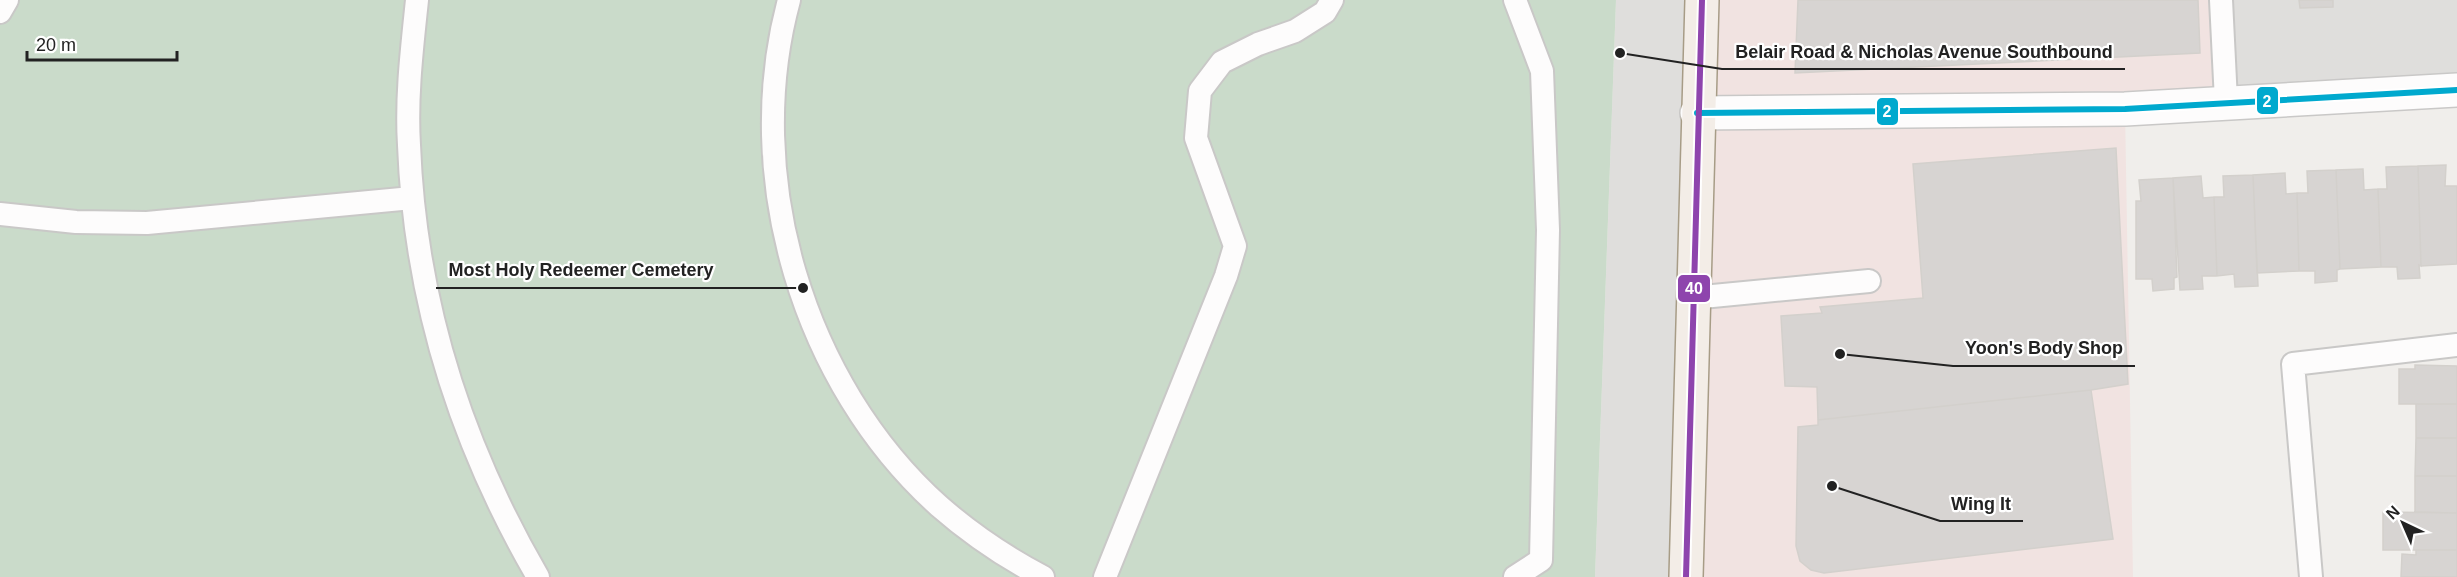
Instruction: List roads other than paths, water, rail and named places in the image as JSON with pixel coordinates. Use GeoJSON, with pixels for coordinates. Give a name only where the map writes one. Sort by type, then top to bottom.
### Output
{"type":"FeatureCollection","features":[{"type":"Feature","properties":{"kind":"main road"},"geometry":{"type":"LineString","coordinates":[[1686,577],[1697,113],[1702,0]]}},
{"type":"Feature","properties":{"kind":"street"},"geometry":{"type":"LineString","coordinates":[[1697,113],[2125,109],[2226,101],[2457,90]]}},
{"type":"Feature","properties":{"kind":"lane"},"geometry":{"type":"LineString","coordinates":[[0,12],[7,0]]}},
{"type":"Feature","properties":{"kind":"lane"},"geometry":{"type":"LineString","coordinates":[[417,0],[410,73],[408,144],[414,222],[430,307],[453,393],[485,476],[538,577]]}},
{"type":"Feature","properties":{"kind":"lane"},"geometry":{"type":"LineString","coordinates":[[789,0],[775,69],[775,182],[796,284],[823,347],[853,401],[883,445],[909,475],[938,505],[975,536],[1003,555],[1043,577]]}},
{"type":"Feature","properties":{"kind":"lane"},"geometry":{"type":"LineString","coordinates":[[1105,577],[1226,276],[1235,246],[1196,138],[1200,90],[1222,62],[1258,44],[1295,31],[1324,12],[1332,0]]}},
{"type":"Feature","properties":{"kind":"lane"},"geometry":{"type":"LineString","coordinates":[[1515,0],[1542,71],[1548,230],[1541,569],[1515,577]]}},
{"type":"Feature","properties":{"kind":"lane"},"geometry":{"type":"LineString","coordinates":[[2221,0],[2226,101]]}},
{"type":"Feature","properties":{"kind":"lane"},"geometry":{"type":"LineString","coordinates":[[0,214],[76,222],[147,223],[412,198]]}},
{"type":"Feature","properties":{"kind":"lane"},"geometry":{"type":"LineString","coordinates":[[1692,298],[1869,281]]}},
{"type":"Feature","properties":{"kind":"lane"},"geometry":{"type":"LineString","coordinates":[[2311,577],[2293,364],[2457,345]]}},
{"type":"Feature","properties":{"kind":"place","name":"Belair Road & Nicholas Avenue Southbound"},"geometry":{"type":"Point","coordinates":[1620,53]}},
{"type":"Feature","properties":{"kind":"place","name":"Most Holy Redeemer Cemetery"},"geometry":{"type":"Point","coordinates":[803,288]}},
{"type":"Feature","properties":{"kind":"place","name":"Yoon's Body Shop"},"geometry":{"type":"Point","coordinates":[1840,354]}},
{"type":"Feature","properties":{"kind":"place","name":"Wing It"},"geometry":{"type":"Point","coordinates":[1832,486]}}]}
